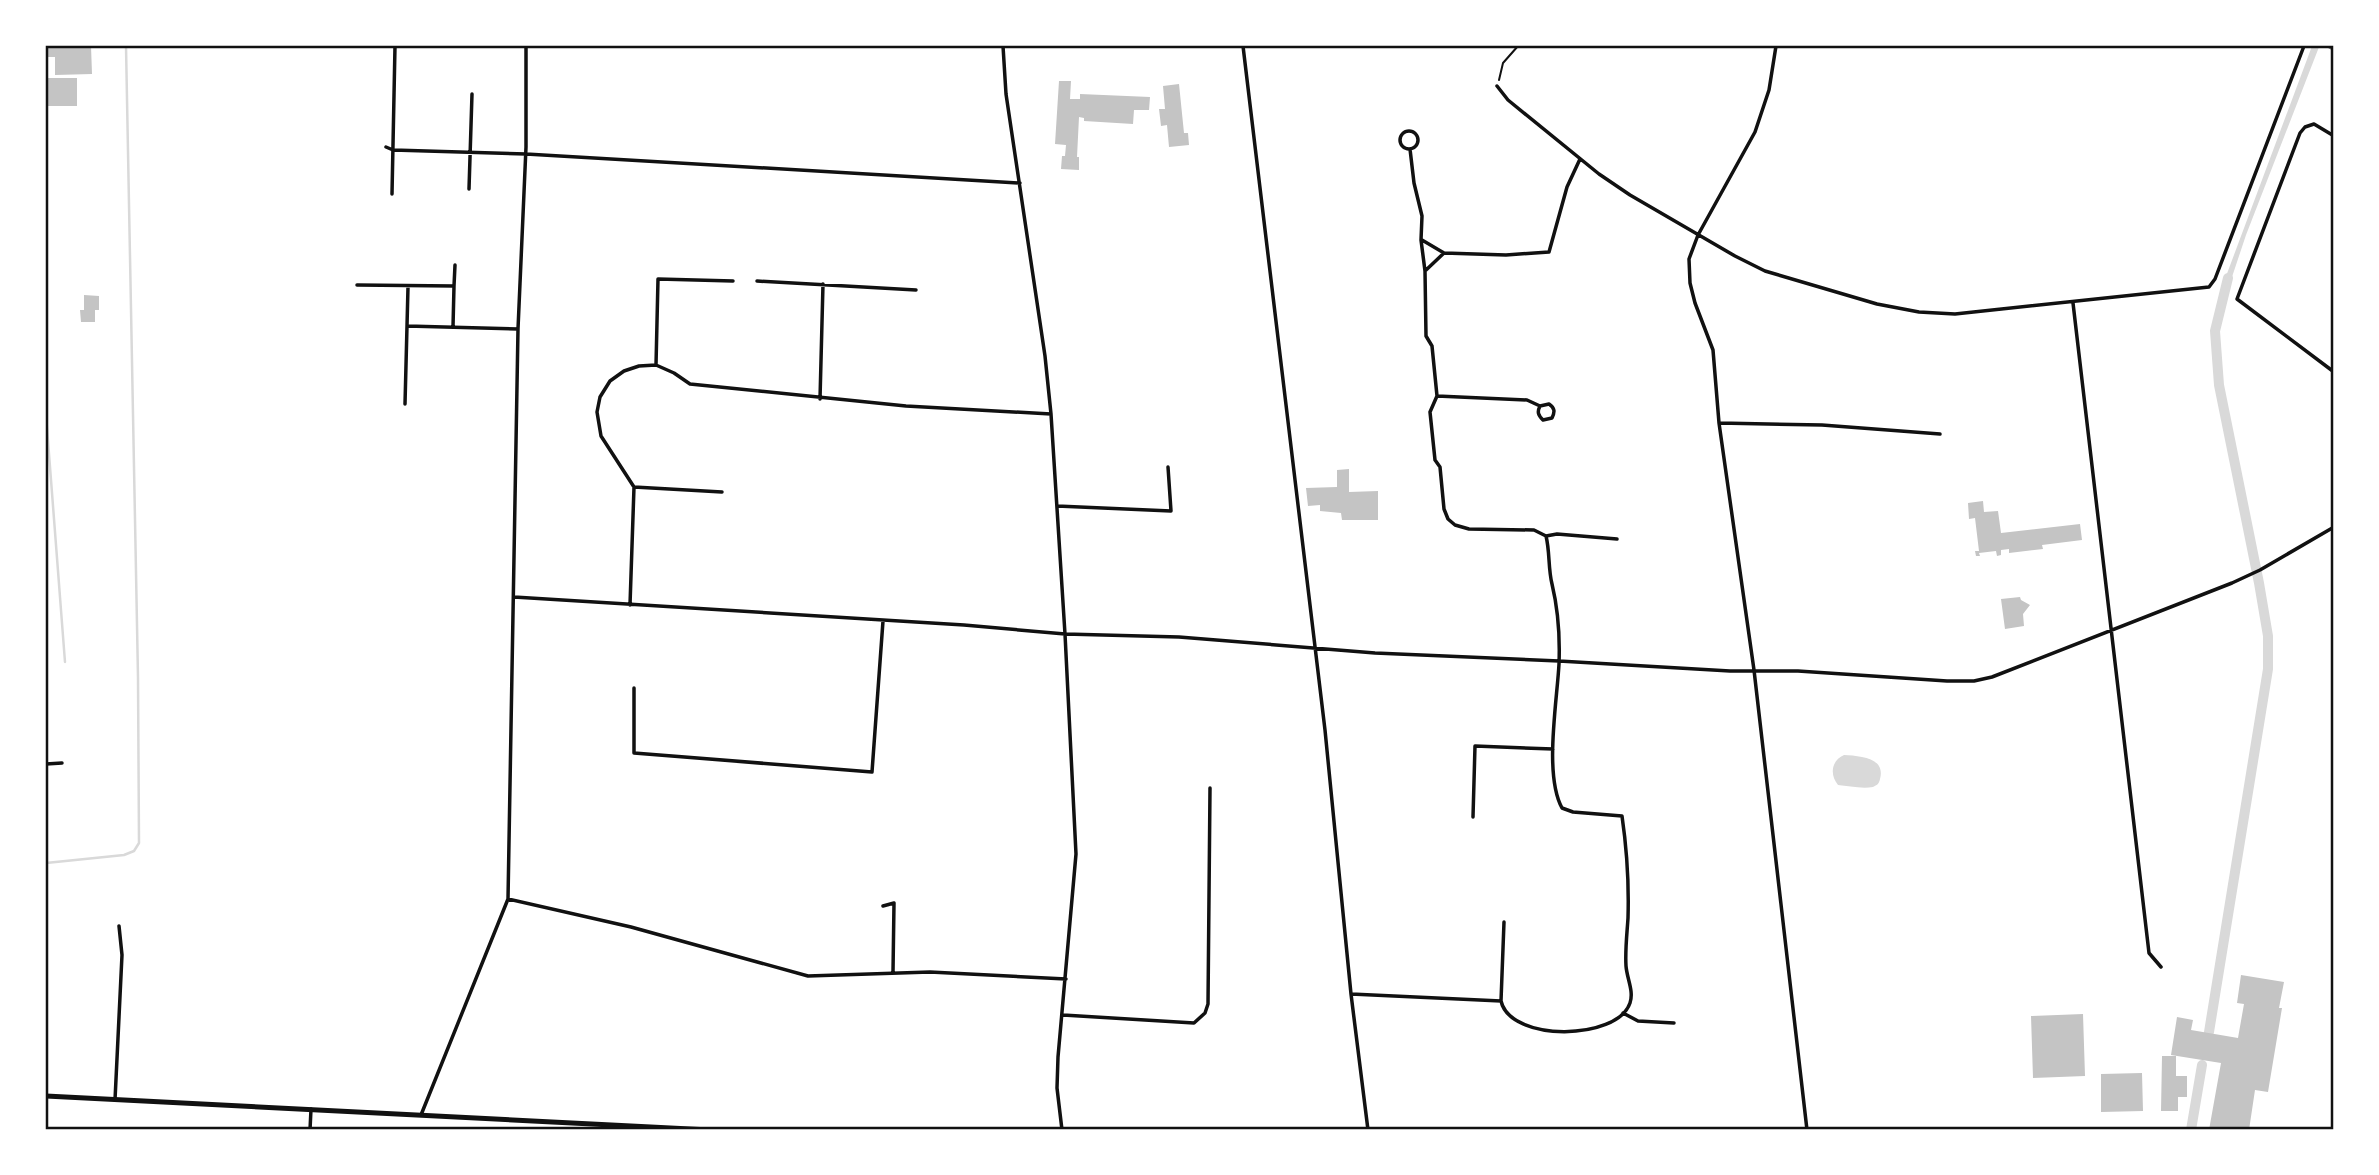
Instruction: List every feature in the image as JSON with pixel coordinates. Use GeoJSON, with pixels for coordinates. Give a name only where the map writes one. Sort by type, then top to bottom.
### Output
{"type":"FeatureCollection","features":[{"type":"Feature","properties":{"kind":"main road"},"geometry":{"type":"LineString","coordinates":[[46,1096],[710,1129]]}},
{"type":"Feature","properties":{"kind":"street"},"geometry":{"type":"LineString","coordinates":[[392,194],[395,46]]}},
{"type":"Feature","properties":{"kind":"street"},"geometry":{"type":"LineString","coordinates":[[421,1115],[508,899],[518,329],[526,154],[526,46]]}},
{"type":"Feature","properties":{"kind":"street"},"geometry":{"type":"LineString","coordinates":[[1003,46],[1006,94],[1051,414],[1065,634],[1076,854],[1057,1088],[1062,1129]]}},
{"type":"Feature","properties":{"kind":"street"},"geometry":{"type":"LineString","coordinates":[[1243,46],[1315,649],[1368,1129]]}},
{"type":"Feature","properties":{"kind":"street"},"geometry":{"type":"LineString","coordinates":[[1776,46],[1769,90],[1755,132],[1698,235],[1689,259],[1690,283],[1695,303],[1713,350],[1719,423],[1754,670],[1807,1129]]}},
{"type":"Feature","properties":{"kind":"street"},"geometry":{"type":"LineString","coordinates":[[1497,86],[1508,100],[1580,159],[1630,195],[1765,271],[1877,304],[1919,312],[1955,314],[2209,287],[2215,279],[2304,46]]}},
{"type":"Feature","properties":{"kind":"street"},"geometry":{"type":"LineString","coordinates":[[469,189],[471,94]]}},
{"type":"Feature","properties":{"kind":"street"},"geometry":{"type":"LineString","coordinates":[[2333,136],[2314,124],[2305,127],[2300,133],[2237,299],[2333,372]]}},
{"type":"Feature","properties":{"kind":"street"},"geometry":{"type":"LineString","coordinates":[[1409,131],[1415,134],[1418,142],[1410,149],[1401,145],[1400,139],[1409,131]]}},
{"type":"Feature","properties":{"kind":"street"},"geometry":{"type":"LineString","coordinates":[[386,147],[393,150],[526,154],[1020,183]]}},
{"type":"Feature","properties":{"kind":"street"},"geometry":{"type":"LineString","coordinates":[[1410,149],[1414,184],[1422,216],[1426,336],[1432,346],[1437,396],[1430,412],[1444,509],[1448,519],[1455,525],[1469,529],[1534,530],[1546,536],[1557,534],[1617,539]]}},
{"type":"Feature","properties":{"kind":"street"},"geometry":{"type":"LineString","coordinates":[[1421,240],[1444,253],[1506,255],[1549,252],[1567,187],[1580,159]]}},
{"type":"Feature","properties":{"kind":"street"},"geometry":{"type":"LineString","coordinates":[[1424,271],[1444,253]]}},
{"type":"Feature","properties":{"kind":"street"},"geometry":{"type":"LineString","coordinates":[[453,327],[455,265]]}},
{"type":"Feature","properties":{"kind":"street"},"geometry":{"type":"LineString","coordinates":[[656,365],[658,279],[733,281]]}},
{"type":"Feature","properties":{"kind":"street"},"geometry":{"type":"LineString","coordinates":[[757,281],[916,290]]}},
{"type":"Feature","properties":{"kind":"street"},"geometry":{"type":"LineString","coordinates":[[820,399],[823,284]]}},
{"type":"Feature","properties":{"kind":"street"},"geometry":{"type":"LineString","coordinates":[[357,285],[454,286]]}},
{"type":"Feature","properties":{"kind":"street"},"geometry":{"type":"LineString","coordinates":[[405,404],[408,287]]}},
{"type":"Feature","properties":{"kind":"street"},"geometry":{"type":"LineString","coordinates":[[2073,303],[2149,953],[2161,967]]}},
{"type":"Feature","properties":{"kind":"street"},"geometry":{"type":"LineString","coordinates":[[407,326],[518,329]]}},
{"type":"Feature","properties":{"kind":"street"},"geometry":{"type":"LineString","coordinates":[[631,605],[634,487],[601,436],[597,412],[600,397],[610,381],[624,371],[639,366],[656,365],[690,384],[820,399],[1051,414]]}},
{"type":"Feature","properties":{"kind":"street"},"geometry":{"type":"LineString","coordinates":[[1437,396],[1527,401],[1540,405],[1544,403],[1552,406],[1555,413],[1552,418],[1543,420],[1538,416],[1540,405]]}},
{"type":"Feature","properties":{"kind":"street"},"geometry":{"type":"LineString","coordinates":[[1719,423],[1822,425],[1940,434]]}},
{"type":"Feature","properties":{"kind":"street"},"geometry":{"type":"LineString","coordinates":[[1057,506],[1171,511],[1168,467]]}},
{"type":"Feature","properties":{"kind":"street"},"geometry":{"type":"LineString","coordinates":[[634,487],[722,492]]}},
{"type":"Feature","properties":{"kind":"street"},"geometry":{"type":"LineString","coordinates":[[514,597],[1065,634],[1179,637],[1315,649],[1716,671],[1798,671],[1974,681],[2031,663],[2252,574],[2333,527]]}},
{"type":"Feature","properties":{"kind":"street"},"geometry":{"type":"LineString","coordinates":[[1504,922],[1501,1001],[1502,1008],[1516,1019],[1541,1030],[1586,1031],[1623,1013],[1631,1000],[1631,989],[1626,965],[1627,852],[1622,816],[1573,812],[1562,808],[1556,797],[1553,749],[1559,661],[1556,594],[1552,584],[1546,536]]}},
{"type":"Feature","properties":{"kind":"street"},"geometry":{"type":"LineString","coordinates":[[634,688],[634,753],[872,772],[883,621]]}},
{"type":"Feature","properties":{"kind":"street"},"geometry":{"type":"LineString","coordinates":[[1473,817],[1475,746],[1553,749]]}},
{"type":"Feature","properties":{"kind":"street"},"geometry":{"type":"LineString","coordinates":[[46,764],[62,763]]}},
{"type":"Feature","properties":{"kind":"street"},"geometry":{"type":"LineString","coordinates":[[1063,1015],[1194,1023],[1205,1013],[1208,1004],[1210,789]]}},
{"type":"Feature","properties":{"kind":"street"},"geometry":{"type":"LineString","coordinates":[[508,899],[631,927],[808,976],[893,972],[1066,979]]}},
{"type":"Feature","properties":{"kind":"street"},"geometry":{"type":"LineString","coordinates":[[883,906],[894,903],[893,972]]}},
{"type":"Feature","properties":{"kind":"street"},"geometry":{"type":"LineString","coordinates":[[115,1100],[122,955],[118,926]]}},
{"type":"Feature","properties":{"kind":"street"},"geometry":{"type":"LineString","coordinates":[[1351,994],[1501,1001]]}},
{"type":"Feature","properties":{"kind":"street"},"geometry":{"type":"LineString","coordinates":[[1623,1013],[1638,1021],[1674,1023]]}},
{"type":"Feature","properties":{"kind":"street"},"geometry":{"type":"LineString","coordinates":[[310,1129],[312,1110]]}},
{"type":"Feature","properties":{"kind":"path"},"geometry":{"type":"LineString","coordinates":[[1497,86],[1503,63],[1518,46]]}},
{"type":"Feature","properties":{"kind":"shaded area"},"geometry":{"type":"Polygon","coordinates":[[[2312,46],[2319,47],[2246,235],[2227,292],[2221,289],[2312,46]]]}},
{"type":"Feature","properties":{"kind":"shaded area"},"geometry":{"type":"Polygon","coordinates":[[[1844,755],[1864,757],[1875,762],[1881,772],[1878,784],[1864,788],[1838,785],[1833,776],[1833,768],[1837,760],[1844,755]]]}},
{"type":"Feature","properties":{"kind":"building"},"geometry":{"type":"Polygon","coordinates":[[[46,46],[91,46],[92,74],[55,75],[55,57],[46,57],[46,46]]]}},
{"type":"Feature","properties":{"kind":"building"},"geometry":{"type":"Polygon","coordinates":[[[46,78],[77,78],[77,106],[46,106],[46,78]]]}},
{"type":"Feature","properties":{"kind":"building"},"geometry":{"type":"Polygon","coordinates":[[[1059,81],[1071,81],[1070,99],[1080,99],[1080,94],[1150,97],[1149,110],[1134,110],[1133,124],[1084,121],[1084,118],[1079,117],[1079,170],[1061,169],[1066,145],[1055,144],[1059,81]]]}},
{"type":"Feature","properties":{"kind":"building"},"geometry":{"type":"Polygon","coordinates":[[[1179,84],[1184,133],[1188,133],[1189,145],[1169,147],[1167,125],[1161,126],[1159,109],[1165,109],[1163,86],[1179,84]]]}},
{"type":"Feature","properties":{"kind":"building"},"geometry":{"type":"Polygon","coordinates":[[[84,295],[99,296],[99,310],[95,310],[95,322],[81,322],[80,310],[84,310],[84,295]]]}},
{"type":"Feature","properties":{"kind":"building"},"geometry":{"type":"Polygon","coordinates":[[[1349,469],[1349,492],[1378,491],[1378,520],[1342,520],[1341,513],[1320,511],[1320,505],[1308,506],[1306,488],[1337,487],[1337,470],[1349,469]]]}},
{"type":"Feature","properties":{"kind":"building"},"geometry":{"type":"Polygon","coordinates":[[[1983,501],[1984,512],[1998,511],[2001,533],[2080,524],[2082,540],[2042,545],[2043,549],[2009,553],[2009,549],[2001,550],[2001,555],[1997,556],[1996,551],[1979,553],[1980,556],[1976,556],[1975,551],[1979,551],[1975,518],[1969,519],[1968,503],[1983,501]]]}},
{"type":"Feature","properties":{"kind":"building"},"geometry":{"type":"Polygon","coordinates":[[[2020,597],[2030,605],[2023,614],[2024,626],[2005,629],[2001,599],[2020,597]]]}},
{"type":"Feature","properties":{"kind":"building"},"geometry":{"type":"Polygon","coordinates":[[[2241,975],[2284,982],[2268,1092],[2255,1090],[2249,1130],[2209,1130],[2221,1063],[2171,1055],[2177,1017],[2193,1020],[2191,1030],[2238,1038],[2244,1004],[2237,1003],[2241,975]]]}},
{"type":"Feature","properties":{"kind":"building"},"geometry":{"type":"Polygon","coordinates":[[[2083,1014],[2085,1076],[2033,1078],[2031,1016],[2083,1014]]]}},
{"type":"Feature","properties":{"kind":"building"},"geometry":{"type":"Polygon","coordinates":[[[2162,1056],[2176,1056],[2176,1076],[2187,1076],[2187,1097],[2178,1097],[2178,1111],[2161,1111],[2162,1056]]]}},
{"type":"Feature","properties":{"kind":"building"},"geometry":{"type":"Polygon","coordinates":[[[2142,1073],[2143,1111],[2101,1112],[2101,1074],[2142,1073]]]}},
{"type":"Feature","properties":{"kind":"waterway"},"geometry":{"type":"LineString","coordinates":[[46,863],[124,855],[134,851],[139,843],[126,46]]}},
{"type":"Feature","properties":{"kind":"waterway"},"geometry":{"type":"LineString","coordinates":[[2209,1032],[2268,669],[2268,636],[2259,583],[2219,385],[2215,331],[2228,278]]}},
{"type":"Feature","properties":{"kind":"waterway"},"geometry":{"type":"LineString","coordinates":[[46,415],[65,662]]}},
{"type":"Feature","properties":{"kind":"waterway"},"geometry":{"type":"LineString","coordinates":[[2191,1130],[2202,1065]]}},
{"type":"Feature","properties":{"kind":"railway"},"geometry":{"type":"LineString","coordinates":[[2327,46],[2334,50]]}}]}
